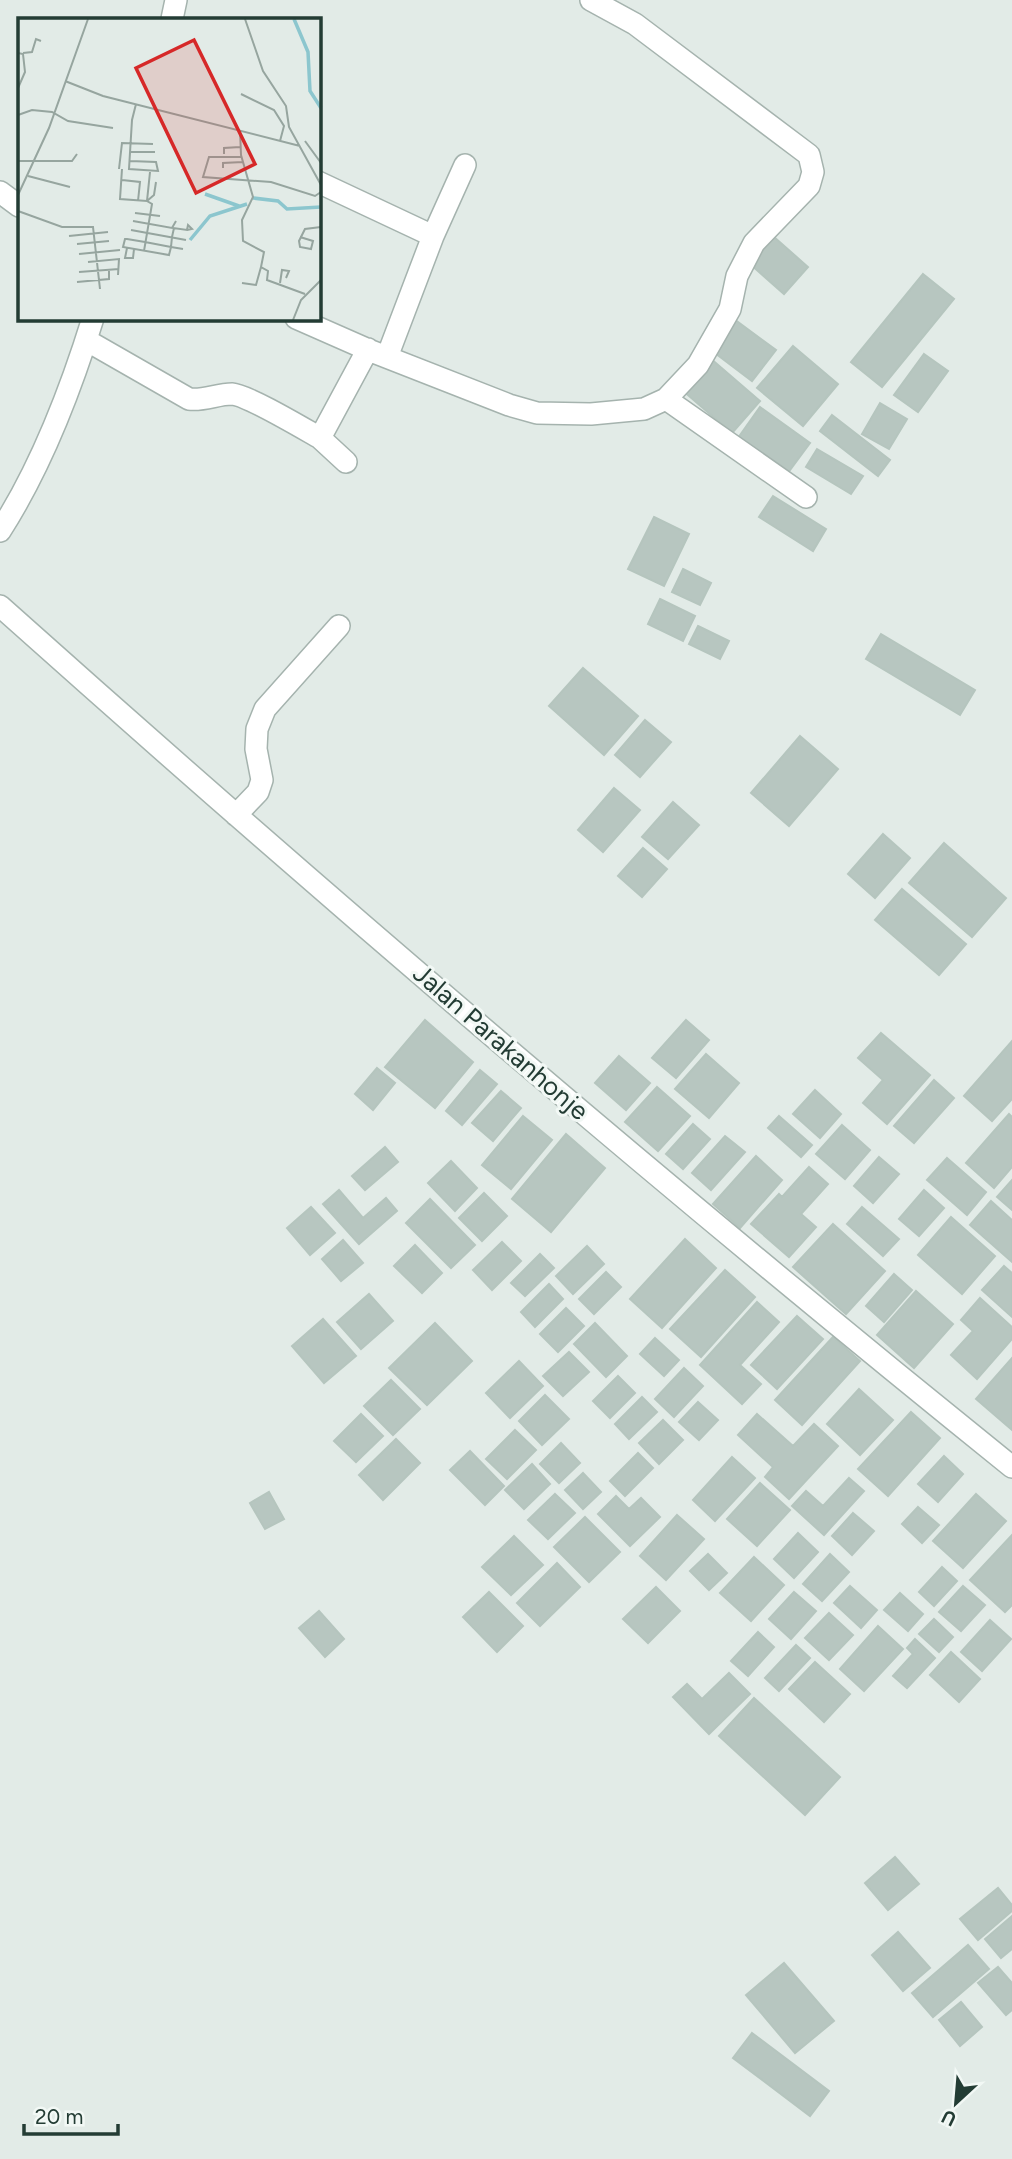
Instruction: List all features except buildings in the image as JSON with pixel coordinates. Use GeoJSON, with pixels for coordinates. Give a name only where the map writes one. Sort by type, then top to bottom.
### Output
{"type":"FeatureCollection","features":[{"type":"Feature","properties":{"kind":"street"},"geometry":{"type":"LineString","coordinates":[[172,18],[176,0]]}},
{"type":"Feature","properties":{"kind":"street"},"geometry":{"type":"LineString","coordinates":[[301,320],[509,405],[537,413],[591,414],[644,409],[666,398],[698,365],[730,309],[737,276],[754,243],[809,186],[813,172],[809,155],[635,24],[592,0]]}},
{"type":"Feature","properties":{"kind":"street"},"geometry":{"type":"LineString","coordinates":[[320,438],[377,353],[465,164]]}},
{"type":"Feature","properties":{"kind":"street"},"geometry":{"type":"LineString","coordinates":[[320,183],[433,236]]}},
{"type":"Feature","properties":{"kind":"street"},"geometry":{"type":"LineString","coordinates":[[0,192],[18,205]]}},
{"type":"Feature","properties":{"kind":"street"},"geometry":{"type":"LineString","coordinates":[[0,531],[45,447],[92,320]]}},
{"type":"Feature","properties":{"kind":"street"},"geometry":{"type":"LineString","coordinates":[[86,340],[189,399],[199,401],[217,395],[236,394],[320,438],[345,462]]}},
{"type":"Feature","properties":{"kind":"street"},"geometry":{"type":"LineString","coordinates":[[666,398],[806,497]]}},
{"type":"Feature","properties":{"kind":"street","name":"Jalan Parakanhonje"},"geometry":{"type":"LineString","coordinates":[[0,606],[236,815],[624,1148],[1012,1466]]}},
{"type":"Feature","properties":{"kind":"street"},"geometry":{"type":"LineString","coordinates":[[236,815],[258,792],[262,780],[256,749],[257,729],[265,709],[339,626]]}}]}
